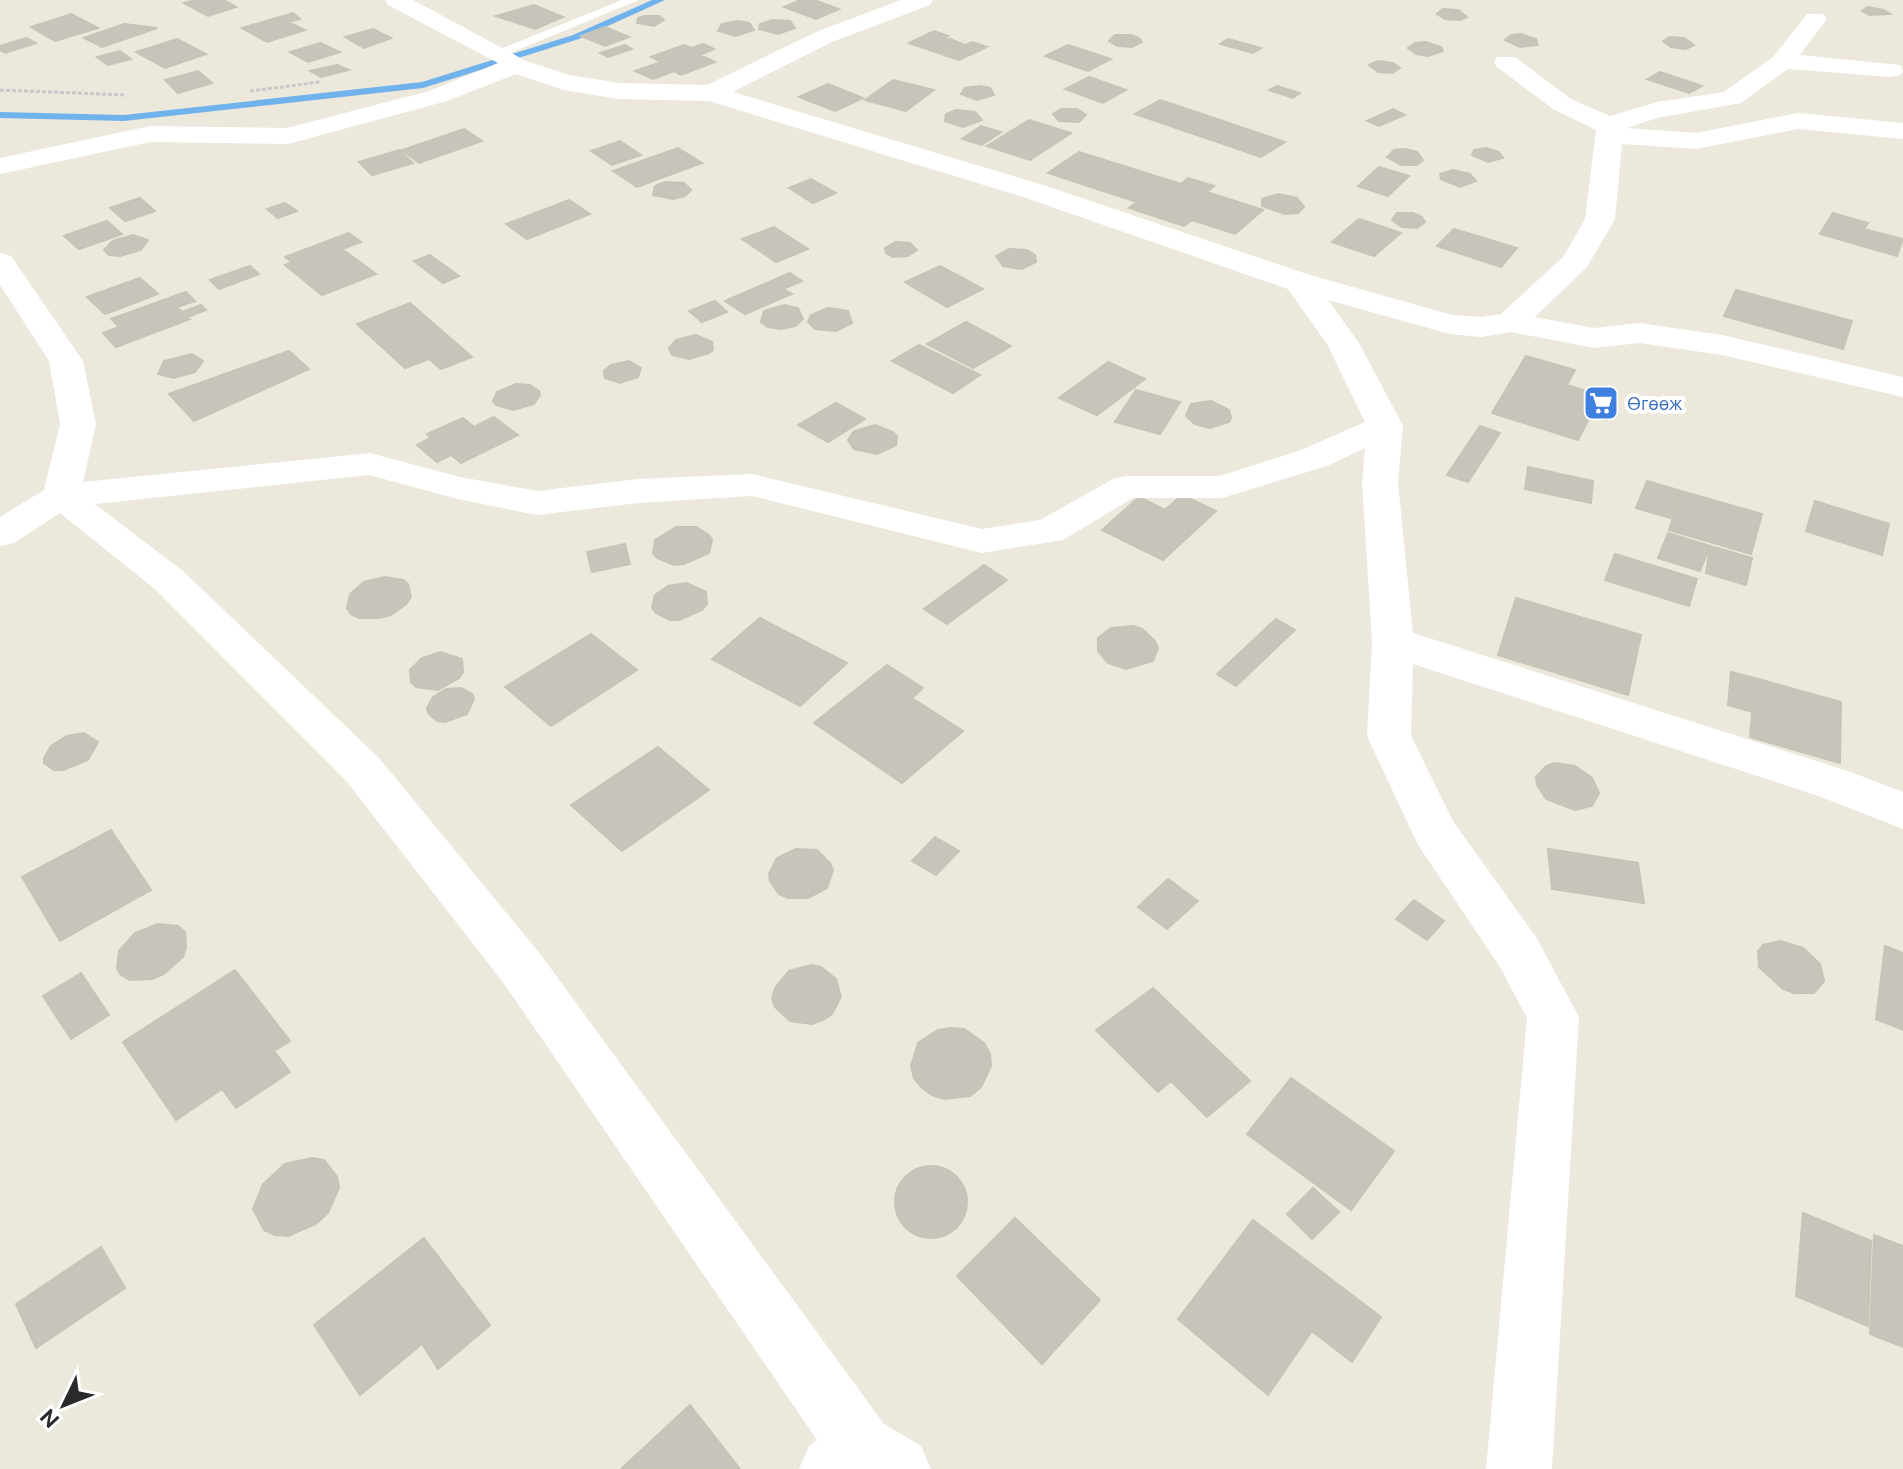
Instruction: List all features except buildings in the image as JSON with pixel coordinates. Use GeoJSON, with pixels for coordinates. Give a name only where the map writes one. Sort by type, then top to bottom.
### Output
{"type":"FeatureCollection","features":[{"type":"Feature","properties":{"kind":"street"},"geometry":{"type":"LineString","coordinates":[[396,0],[507,59],[564,82],[619,91],[711,93],[1033,191],[1299,282],[1450,324],[1481,327],[1511,322],[1594,338],[1639,333],[1722,345],[1903,387]]}},
{"type":"Feature","properties":{"kind":"street"},"geometry":{"type":"LineString","coordinates":[[711,93],[824,37],[922,0]]}},
{"type":"Feature","properties":{"kind":"street"},"geometry":{"type":"LineString","coordinates":[[1610,130],[1632,116],[1732,98],[1783,61],[1815,19]]}},
{"type":"Feature","properties":{"kind":"street"},"geometry":{"type":"LineString","coordinates":[[0,166],[150,134],[288,136],[438,96],[507,59]]}},
{"type":"Feature","properties":{"kind":"street"},"geometry":{"type":"LineString","coordinates":[[1783,61],[1891,70]]}},
{"type":"Feature","properties":{"kind":"street"},"geometry":{"type":"LineString","coordinates":[[1506,62],[1562,104],[1610,130],[1696,141],[1798,121],[1903,131]]}},
{"type":"Feature","properties":{"kind":"street"},"geometry":{"type":"LineString","coordinates":[[1511,322],[1576,261],[1600,219],[1610,130]]}},
{"type":"Feature","properties":{"kind":"street"},"geometry":{"type":"LineString","coordinates":[[0,262],[66,361],[78,424],[61,496]]}},
{"type":"Feature","properties":{"kind":"street"},"geometry":{"type":"LineString","coordinates":[[1299,282],[1343,343],[1385,426],[1380,482],[1393,642],[1389,736],[1435,832],[1518,952],[1553,1017],[1519,1469]]}},
{"type":"Feature","properties":{"kind":"street"},"geometry":{"type":"LineString","coordinates":[[0,534],[61,496],[370,464],[458,488],[537,503],[638,491],[752,485],[982,541],[1050,531],[1126,487],[1222,487],[1314,458],[1385,426]]}},
{"type":"Feature","properties":{"kind":"street"},"geometry":{"type":"LineString","coordinates":[[61,496],[170,581],[363,770],[523,970],[864,1462]]}},
{"type":"Feature","properties":{"kind":"street"},"geometry":{"type":"LineString","coordinates":[[1393,642],[1832,783],[1903,811]]}},
{"type":"Feature","properties":{"kind":"lane"},"geometry":{"type":"LineString","coordinates":[[507,59],[633,0]]}},
{"type":"Feature","properties":{"kind":"path"},"geometry":{"type":"LineString","coordinates":[[248,91],[326,81]]}},
{"type":"Feature","properties":{"kind":"path"},"geometry":{"type":"LineString","coordinates":[[0,90],[130,96]]}},
{"type":"Feature","properties":{"kind":"waterway"},"geometry":{"type":"LineString","coordinates":[[0,115],[124,118],[423,85],[576,37],[660,0]]}},
{"type":"Feature","properties":{"kind":"place","name":"Өгөөж"},"geometry":{"type":"Point","coordinates":[1601,403]}}]}
